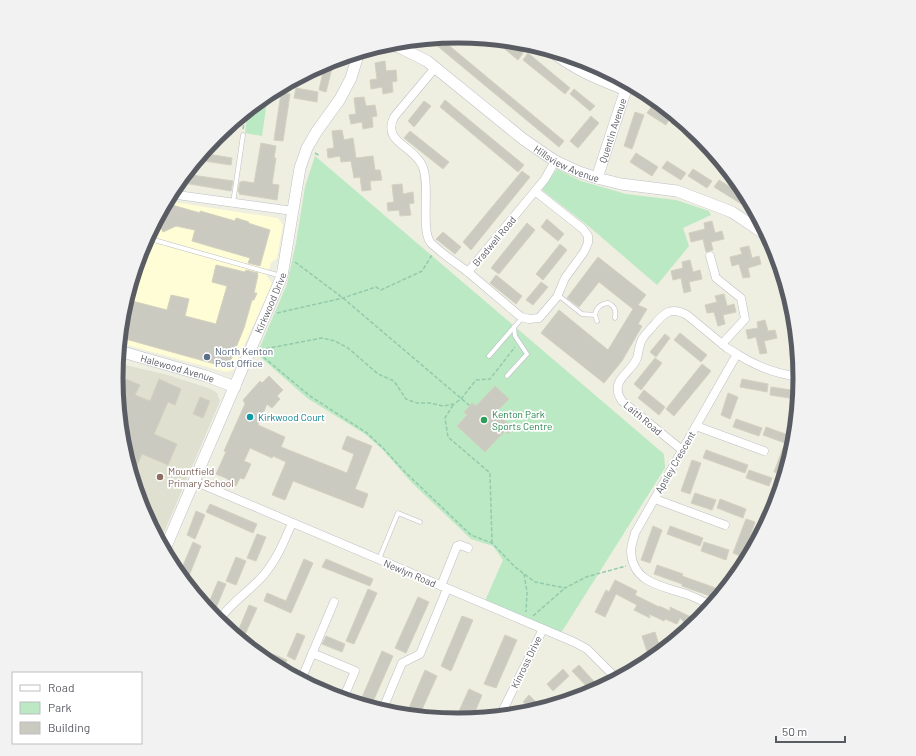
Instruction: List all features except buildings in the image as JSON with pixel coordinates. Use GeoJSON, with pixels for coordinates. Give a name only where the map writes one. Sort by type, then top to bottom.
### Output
{"type":"FeatureCollection","features":[{"type":"Feature","properties":{"kind":"street","name":"Hillsview Avenue"},"geometry":{"type":"LineString","coordinates":[[407,47],[427,61],[523,139],[555,161],[579,172],[621,184],[677,191],[732,212],[758,230]]}},
{"type":"Feature","properties":{"kind":"street"},"geometry":{"type":"LineString","coordinates":[[557,58],[590,78],[621,86]]}},
{"type":"Feature","properties":{"kind":"street","name":"Kirkwood Drive"},"geometry":{"type":"LineString","coordinates":[[167,544],[235,387],[257,349],[266,315],[282,276],[300,168],[309,144],[340,99],[351,78],[357,59]]}},
{"type":"Feature","properties":{"kind":"street","name":"Bradwell Road"},"geometry":{"type":"LineString","coordinates":[[435,68],[394,117],[390,124],[391,132],[395,138],[414,154],[426,174],[427,232],[430,242],[468,272],[545,179],[555,161]]}},
{"type":"Feature","properties":{"kind":"street","name":"Quentin Avenue"},"geometry":{"type":"LineString","coordinates":[[597,178],[627,88]]}},
{"type":"Feature","properties":{"kind":"street"},"geometry":{"type":"LineString","coordinates":[[468,272],[523,318],[539,318],[544,314],[558,295],[565,278],[586,247],[588,243],[588,236],[583,229],[535,190]]}},
{"type":"Feature","properties":{"kind":"street"},"geometry":{"type":"LineString","coordinates":[[177,195],[292,211]]}},
{"type":"Feature","properties":{"kind":"street"},"geometry":{"type":"LineString","coordinates":[[710,256],[716,278],[741,298],[745,319],[722,344]]}},
{"type":"Feature","properties":{"kind":"street","name":"Laith Road"},"geometry":{"type":"LineString","coordinates":[[682,450],[622,401],[618,395],[617,387],[620,379],[636,360],[642,338],[663,314],[670,311],[680,311],[737,354]]}},
{"type":"Feature","properties":{"kind":"street","name":"Halewood Avenue"},"geometry":{"type":"LineString","coordinates":[[124,353],[206,376],[235,387]]}},
{"type":"Feature","properties":{"kind":"street"},"geometry":{"type":"LineString","coordinates":[[737,354],[753,364],[773,372],[793,376]]}},
{"type":"Feature","properties":{"kind":"street","name":"Apsley Crescent"},"geometry":{"type":"LineString","coordinates":[[634,564],[631,550],[635,533],[737,354]]}},
{"type":"Feature","properties":{"kind":"street","name":"Apsley Crescent"},"geometry":{"type":"LineString","coordinates":[[696,426],[764,451]]}},
{"type":"Feature","properties":{"kind":"street","name":"Newlyn Road"},"geometry":{"type":"LineString","coordinates":[[194,481],[574,642],[587,649],[613,675]]}},
{"type":"Feature","properties":{"kind":"street","name":"Apsley Crescent"},"geometry":{"type":"LineString","coordinates":[[654,499],[725,525]]}},
{"type":"Feature","properties":{"kind":"street"},"geometry":{"type":"LineString","coordinates":[[222,616],[232,604],[269,568],[282,548],[292,522]]}},
{"type":"Feature","properties":{"kind":"street"},"geometry":{"type":"LineString","coordinates":[[384,705],[402,663],[420,654],[444,588],[457,546],[460,545],[468,548]]}},
{"type":"Feature","properties":{"kind":"street"},"geometry":{"type":"LineString","coordinates":[[634,564],[642,577],[655,584],[689,595],[706,603]]}},
{"type":"Feature","properties":{"kind":"street"},"geometry":{"type":"LineString","coordinates":[[303,675],[334,602]]}},
{"type":"Feature","properties":{"kind":"street","name":"Kinross Drive"},"geometry":{"type":"LineString","coordinates":[[503,710],[543,629]]}},
{"type":"Feature","properties":{"kind":"street"},"geometry":{"type":"LineString","coordinates":[[312,653],[355,671],[345,693]]}},
{"type":"Feature","properties":{"kind":"lane"},"geometry":{"type":"LineString","coordinates":[[233,203],[243,135]]}},
{"type":"Feature","properties":{"kind":"lane"},"geometry":{"type":"LineString","coordinates":[[154,240],[282,276]]}},
{"type":"Feature","properties":{"kind":"lane"},"geometry":{"type":"LineString","coordinates":[[558,295],[582,314],[595,315]]}},
{"type":"Feature","properties":{"kind":"lane"},"geometry":{"type":"LineString","coordinates":[[597,321],[595,311],[599,306],[608,303],[615,308],[615,318]]}},
{"type":"Feature","properties":{"kind":"lane"},"geometry":{"type":"LineString","coordinates":[[488,356],[523,318]]}},
{"type":"Feature","properties":{"kind":"lane"},"geometry":{"type":"LineString","coordinates":[[507,376],[527,354],[515,336],[514,327]]}},
{"type":"Feature","properties":{"kind":"lane"},"geometry":{"type":"LineString","coordinates":[[379,560],[398,513],[420,522]]}},
{"type":"Feature","properties":{"kind":"path"},"geometry":{"type":"LineString","coordinates":[[243,135],[245,119]]}},
{"type":"Feature","properties":{"kind":"path"},"geometry":{"type":"LineString","coordinates":[[266,315],[343,298],[376,287],[381,290],[422,271],[436,247]]}},
{"type":"Feature","properties":{"kind":"path"},"geometry":{"type":"LineString","coordinates":[[285,260],[297,262],[343,298],[470,406]]}},
{"type":"Feature","properties":{"kind":"path"},"geometry":{"type":"LineString","coordinates":[[257,349],[322,338],[335,341],[348,348],[378,374],[394,381],[406,399],[416,403],[430,403],[443,406],[454,404]]}},
{"type":"Feature","properties":{"kind":"path"},"geometry":{"type":"LineString","coordinates":[[492,543],[490,473],[448,437],[445,418],[454,404],[461,399],[476,380],[490,379],[519,343]]}},
{"type":"Feature","properties":{"kind":"path"},"geometry":{"type":"LineString","coordinates":[[257,349],[262,356],[310,396],[367,433],[405,472],[471,535],[492,543],[515,567],[536,582],[565,588]]}},
{"type":"Feature","properties":{"kind":"path"},"geometry":{"type":"LineString","coordinates":[[526,622],[565,588],[586,576],[634,564]]}},
{"type":"Feature","properties":{"kind":"path"},"geometry":{"type":"LineString","coordinates":[[524,574],[527,592],[526,622]]}},
{"type":"Feature","properties":{"kind":"shaded area"},"geometry":{"type":"Polygon","coordinates":[[[173,202],[278,218],[283,225],[277,258],[271,263],[267,276],[272,284],[233,370],[226,372],[125,345],[129,313],[141,270],[158,230],[173,202]]]}},
{"type":"Feature","properties":{"kind":"shaded area","name":"Mountfield Primary School"},"geometry":{"type":"Polygon","coordinates":[[[124,365],[168,375],[211,389],[217,393],[220,401],[163,535],[149,506],[134,465],[126,422],[124,365]]]}},
{"type":"Feature","properties":{"kind":"green space"},"geometry":{"type":"Polygon","coordinates":[[[267,103],[262,136],[245,133],[247,118],[267,103]]]}},
{"type":"Feature","properties":{"kind":"green space"},"geometry":{"type":"Polygon","coordinates":[[[315,156],[664,454],[665,468],[561,633],[485,601],[503,560],[493,546],[471,539],[412,483],[382,449],[365,434],[307,398],[257,354],[287,284],[296,243],[305,187],[315,156]]]}},
{"type":"Feature","properties":{"kind":"green space"},"geometry":{"type":"Polygon","coordinates":[[[557,169],[581,181],[626,194],[676,200],[709,211],[711,215],[683,228],[689,246],[657,285],[592,229],[542,190],[557,169]]]}},
{"type":"Feature","properties":{"kind":"place","name":"North Kenton Post Office"},"geometry":{"type":"Point","coordinates":[207,357]}},
{"type":"Feature","properties":{"kind":"place","name":"Kirkwood Court"},"geometry":{"type":"Point","coordinates":[250,417]}},
{"type":"Feature","properties":{"kind":"place","name":"Kenton Park Sports Centre"},"geometry":{"type":"Point","coordinates":[484,420]}},
{"type":"Feature","properties":{"kind":"place","name":"Mountfield Primary School"},"geometry":{"type":"Point","coordinates":[160,477]}}]}
